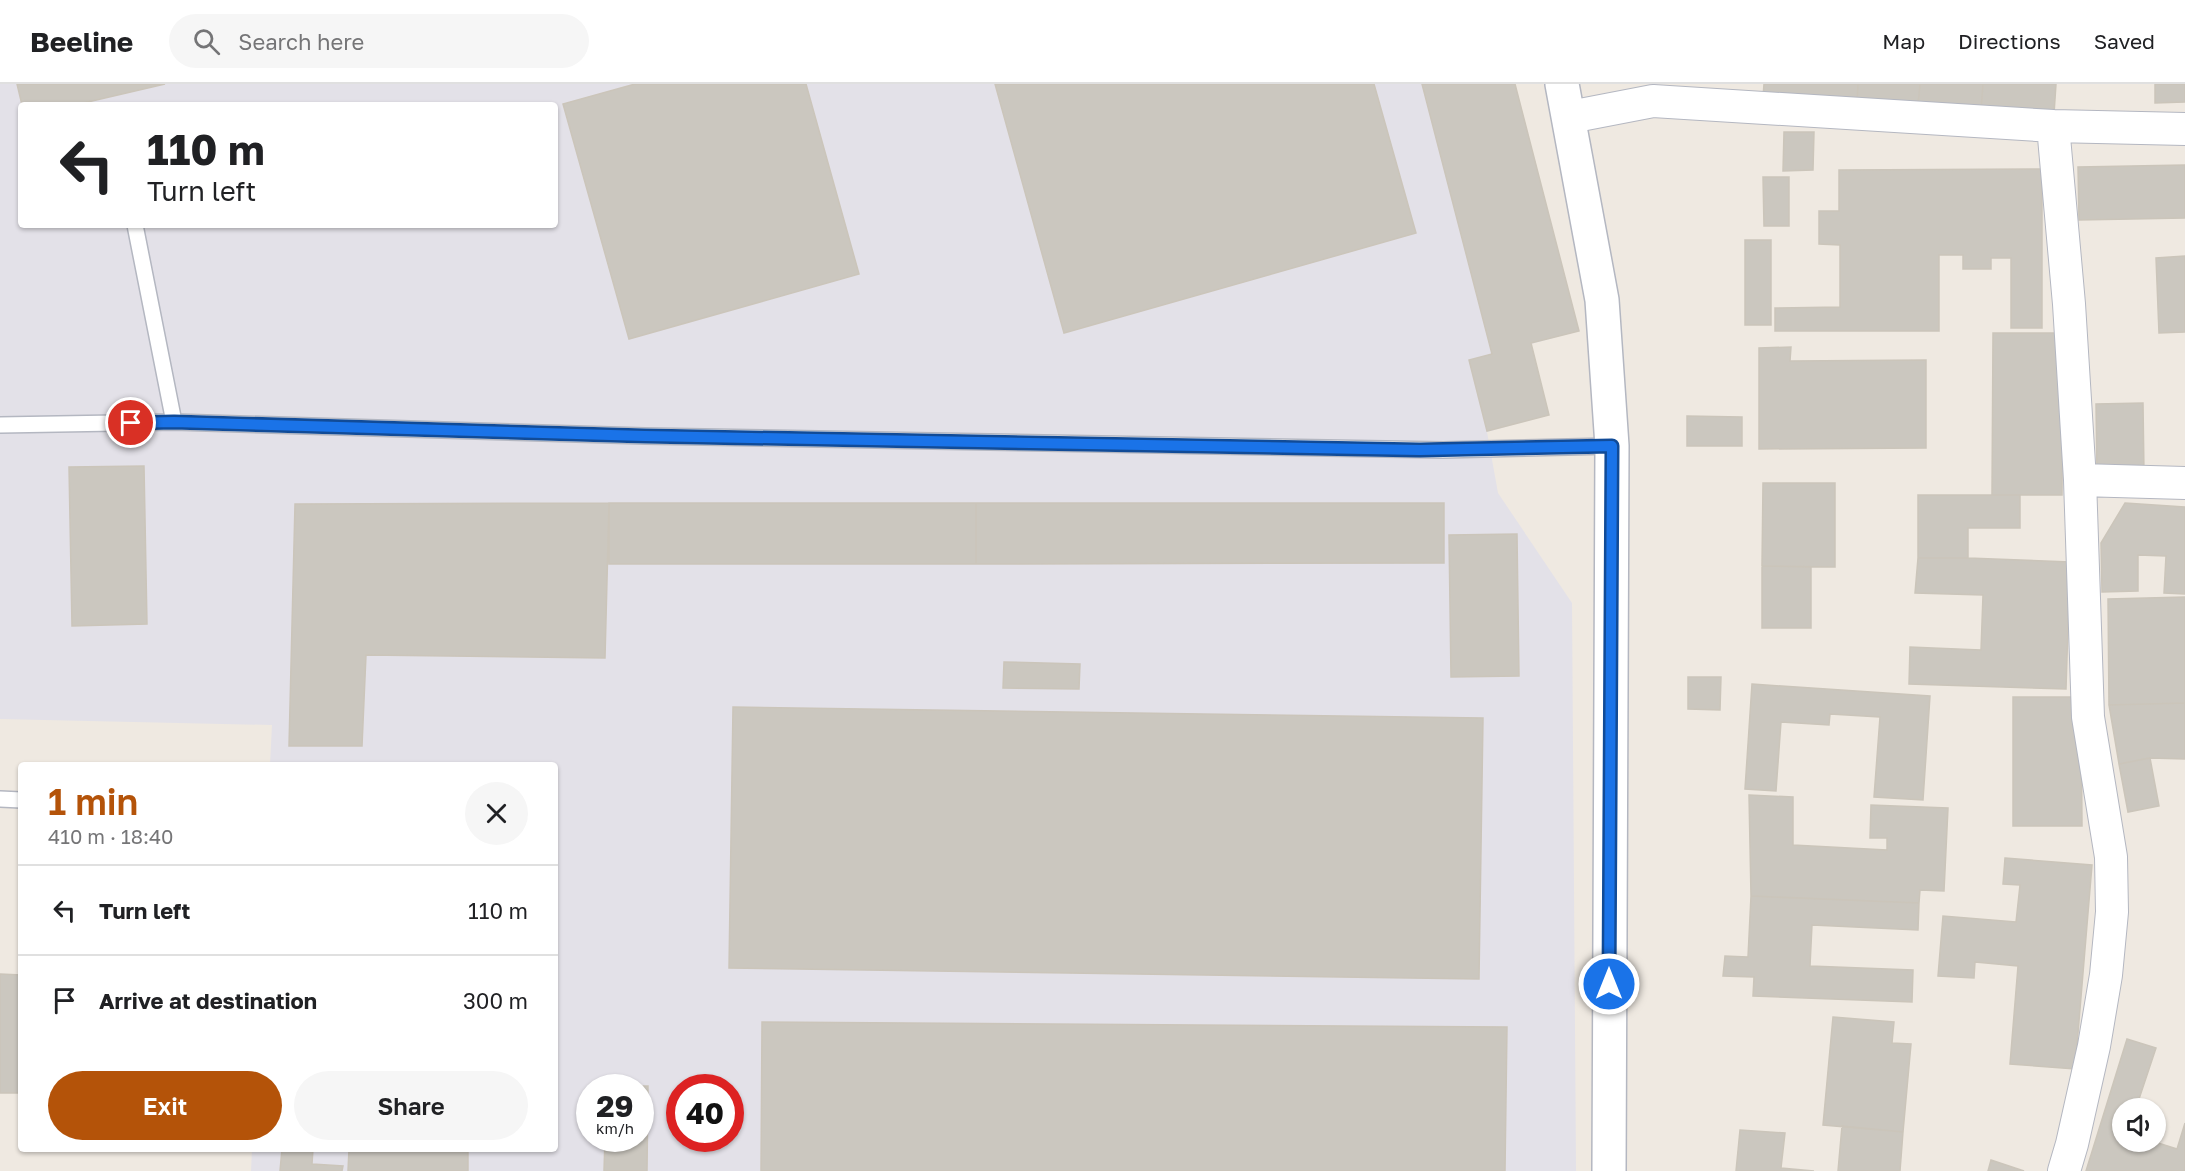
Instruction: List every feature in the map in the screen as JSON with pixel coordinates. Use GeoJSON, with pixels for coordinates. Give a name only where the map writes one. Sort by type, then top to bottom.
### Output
{"type":"FeatureCollection","features":[{"type":"Feature","properties":{"kind":"street"},"geometry":{"type":"LineString","coordinates":[[1563,84],[1602,300],[1612,446],[1609,1171]]}},
{"type":"Feature","properties":{"kind":"street"},"geometry":{"type":"LineString","coordinates":[[1570,117],[1653,101],[2053,126],[2185,129]]}},
{"type":"Feature","properties":{"kind":"street"},"geometry":{"type":"LineString","coordinates":[[2053,126],[2069,304],[2080,480],[2088,717],[2111,857],[2112,912],[2106,975],[2094,1046],[2064,1171]]}},
{"type":"Feature","properties":{"kind":"street"},"geometry":{"type":"LineString","coordinates":[[2080,480],[2185,483]]}},
{"type":"Feature","properties":{"kind":"lane"},"geometry":{"type":"LineString","coordinates":[[136,228],[174,422]]}},
{"type":"Feature","properties":{"kind":"lane"},"geometry":{"type":"LineString","coordinates":[[0,425],[174,422],[657,436],[1419,450],[1612,446]]}},
{"type":"Feature","properties":{"kind":"lane"},"geometry":{"type":"LineString","coordinates":[[0,800],[18,800]]}},
{"type":"Feature","properties":{"kind":"shaded area"},"geometry":{"type":"Polygon","coordinates":[[[0,84],[1515,84],[1579,331],[1531,344],[1549,415],[1487,432],[1498,493],[1572,603],[1576,1171],[251,1171],[252,1152],[558,1152],[558,762],[270,762],[272,725],[0,719],[0,84]]]}},
{"type":"Feature","properties":{"kind":"building"},"geometry":{"type":"Polygon","coordinates":[[[17,84],[165,84],[88,102],[21,102],[17,84]]]}},
{"type":"Feature","properties":{"kind":"building"},"geometry":{"type":"Polygon","coordinates":[[[635,84],[806,84],[859,274],[629,339],[563,104],[635,84]]]}},
{"type":"Feature","properties":{"kind":"building"},"geometry":{"type":"Polygon","coordinates":[[[995,84],[1374,84],[1416,233],[1064,333],[995,84]]]}},
{"type":"Feature","properties":{"kind":"building"},"geometry":{"type":"Polygon","coordinates":[[[1422,84],[1515,84],[1579,331],[1531,343],[1549,415],[1487,431],[1469,360],[1492,354],[1422,84]]]}},
{"type":"Feature","properties":{"kind":"building"},"geometry":{"type":"Polygon","coordinates":[[[1764,84],[1858,84],[1857,103],[1763,97],[1764,84]]]}},
{"type":"Feature","properties":{"kind":"building"},"geometry":{"type":"Polygon","coordinates":[[[1858,84],[1920,84],[1918,106],[1857,103],[1858,84]]]}},
{"type":"Feature","properties":{"kind":"building"},"geometry":{"type":"Polygon","coordinates":[[[1920,84],[1983,84],[1981,110],[1918,106],[1920,84]]]}},
{"type":"Feature","properties":{"kind":"building"},"geometry":{"type":"Polygon","coordinates":[[[1983,84],[2056,84],[2054,114],[1981,110],[1983,84]]]}},
{"type":"Feature","properties":{"kind":"building"},"geometry":{"type":"Polygon","coordinates":[[[2155,84],[2185,84],[2185,102],[2155,103],[2155,84]]]}},
{"type":"Feature","properties":{"kind":"building"},"geometry":{"type":"Polygon","coordinates":[[[1784,132],[1814,132],[1813,170],[1783,171],[1784,132]]]}},
{"type":"Feature","properties":{"kind":"building"},"geometry":{"type":"Polygon","coordinates":[[[2185,165],[2185,218],[2079,220],[2078,167],[2185,165]]]}},
{"type":"Feature","properties":{"kind":"building"},"geometry":{"type":"Polygon","coordinates":[[[2042,169],[2042,328],[2011,328],[2011,258],[1991,258],[1991,269],[1963,269],[1963,255],[1939,255],[1939,331],[1775,331],[1775,308],[1840,307],[1840,245],[1819,244],[1819,211],[1839,211],[1839,170],[2042,169]]]}},
{"type":"Feature","properties":{"kind":"building"},"geometry":{"type":"Polygon","coordinates":[[[1763,177],[1789,177],[1789,226],[1764,226],[1763,177]]]}},
{"type":"Feature","properties":{"kind":"building"},"geometry":{"type":"Polygon","coordinates":[[[1745,240],[1771,240],[1771,325],[1745,325],[1745,240]]]}},
{"type":"Feature","properties":{"kind":"building"},"geometry":{"type":"Polygon","coordinates":[[[2185,256],[2185,332],[2159,333],[2156,258],[2185,256]]]}},
{"type":"Feature","properties":{"kind":"building"},"geometry":{"type":"Polygon","coordinates":[[[1993,333],[2063,333],[2062,495],[1992,495],[1993,333]]]}},
{"type":"Feature","properties":{"kind":"building"},"geometry":{"type":"Polygon","coordinates":[[[1791,347],[1790,361],[1926,360],[1926,448],[1759,449],[1759,348],[1791,347]]]}},
{"type":"Feature","properties":{"kind":"building"},"geometry":{"type":"Polygon","coordinates":[[[2143,403],[2144,473],[2097,474],[2096,404],[2143,403]]]}},
{"type":"Feature","properties":{"kind":"building"},"geometry":{"type":"Polygon","coordinates":[[[1687,416],[1742,417],[1742,446],[1687,446],[1687,416]]]}},
{"type":"Feature","properties":{"kind":"building"},"geometry":{"type":"Polygon","coordinates":[[[144,466],[147,624],[72,626],[69,467],[144,466]]]}},
{"type":"Feature","properties":{"kind":"building"},"geometry":{"type":"Polygon","coordinates":[[[1763,483],[1835,483],[1835,567],[1762,566],[1763,483]]]}},
{"type":"Feature","properties":{"kind":"building"},"geometry":{"type":"Polygon","coordinates":[[[1918,495],[2020,495],[2020,528],[1968,528],[1968,558],[1918,558],[1918,495]]]}},
{"type":"Feature","properties":{"kind":"building"},"geometry":{"type":"Polygon","coordinates":[[[609,503],[605,658],[366,655],[362,746],[289,746],[295,504],[609,503]]]}},
{"type":"Feature","properties":{"kind":"building"},"geometry":{"type":"Polygon","coordinates":[[[609,503],[976,503],[976,564],[609,564],[609,503]]]}},
{"type":"Feature","properties":{"kind":"building"},"geometry":{"type":"Polygon","coordinates":[[[976,503],[1444,503],[1444,563],[976,564],[976,503]]]}},
{"type":"Feature","properties":{"kind":"building"},"geometry":{"type":"Polygon","coordinates":[[[2125,503],[2185,507],[2185,594],[2164,593],[2166,556],[2138,555],[2138,591],[2102,592],[2101,543],[2125,503]]]}},
{"type":"Feature","properties":{"kind":"building"},"geometry":{"type":"Polygon","coordinates":[[[1517,534],[1519,676],[1451,677],[1449,535],[1517,534]]]}},
{"type":"Feature","properties":{"kind":"building"},"geometry":{"type":"Polygon","coordinates":[[[1918,558],[2070,562],[2066,689],[1909,684],[1910,647],[1981,650],[1983,595],[1915,593],[1918,558]]]}},
{"type":"Feature","properties":{"kind":"building"},"geometry":{"type":"Polygon","coordinates":[[[1762,566],[1811,567],[1811,628],[1762,628],[1762,566]]]}},
{"type":"Feature","properties":{"kind":"building"},"geometry":{"type":"Polygon","coordinates":[[[2185,597],[2185,703],[2109,705],[2108,599],[2185,597]]]}},
{"type":"Feature","properties":{"kind":"building"},"geometry":{"type":"Polygon","coordinates":[[[1004,662],[1080,664],[1079,689],[1003,688],[1004,662]]]}},
{"type":"Feature","properties":{"kind":"building"},"geometry":{"type":"Polygon","coordinates":[[[1688,677],[1721,677],[1720,710],[1688,709],[1688,677]]]}},
{"type":"Feature","properties":{"kind":"building"},"geometry":{"type":"Polygon","coordinates":[[[1752,684],[1930,696],[1923,800],[1874,797],[1880,717],[1830,714],[1829,725],[1781,722],[1776,791],[1745,789],[1752,684]]]}},
{"type":"Feature","properties":{"kind":"building"},"geometry":{"type":"Polygon","coordinates":[[[2013,697],[2081,697],[2082,826],[2013,826],[2013,697]]]}},
{"type":"Feature","properties":{"kind":"building"},"geometry":{"type":"Polygon","coordinates":[[[2185,703],[2185,759],[2150,758],[2119,764],[2109,705],[2185,703]]]}},
{"type":"Feature","properties":{"kind":"building"},"geometry":{"type":"Polygon","coordinates":[[[733,707],[1483,718],[1479,979],[729,968],[733,707]]]}},
{"type":"Feature","properties":{"kind":"building"},"geometry":{"type":"Polygon","coordinates":[[[2150,758],[2159,806],[2128,812],[2119,764],[2150,758]]]}},
{"type":"Feature","properties":{"kind":"building"},"geometry":{"type":"Polygon","coordinates":[[[1749,795],[1793,797],[1793,845],[1887,850],[1887,838],[1870,838],[1871,805],[1948,808],[1944,891],[1920,890],[1919,903],[1751,896],[1749,795]]]}},
{"type":"Feature","properties":{"kind":"building"},"geometry":{"type":"Polygon","coordinates":[[[2005,858],[2092,865],[2075,1069],[2010,1064],[2018,966],[1975,962],[1974,978],[1938,976],[1943,916],[2016,922],[2020,885],[2003,884],[2005,858]]]}},
{"type":"Feature","properties":{"kind":"building"},"geometry":{"type":"Polygon","coordinates":[[[1751,896],[1919,903],[1918,930],[1812,925],[1810,966],[1913,970],[1912,1002],[1753,996],[1754,977],[1723,976],[1725,956],[1748,957],[1751,896]]]}},
{"type":"Feature","properties":{"kind":"building"},"geometry":{"type":"Polygon","coordinates":[[[0,974],[18,975],[18,1093],[0,1093],[0,974]]]}},
{"type":"Feature","properties":{"kind":"building"},"geometry":{"type":"Polygon","coordinates":[[[1833,1017],[1894,1022],[1892,1043],[1911,1044],[1903,1132],[1823,1125],[1833,1017]]]}},
{"type":"Feature","properties":{"kind":"building"},"geometry":{"type":"Polygon","coordinates":[[[762,1022],[1507,1027],[1505,1171],[761,1171],[762,1022]]]}},
{"type":"Feature","properties":{"kind":"building"},"geometry":{"type":"Polygon","coordinates":[[[2127,1039],[2156,1048],[2139,1098],[2112,1098],[2112,1152],[2166,1152],[2166,1146],[2177,1149],[2185,1123],[2185,1171],[2086,1171],[2127,1039]]]}},
{"type":"Feature","properties":{"kind":"building"},"geometry":{"type":"Polygon","coordinates":[[[1842,1126],[1903,1132],[1900,1171],[1838,1171],[1842,1126]]]}},
{"type":"Feature","properties":{"kind":"building"},"geometry":{"type":"Polygon","coordinates":[[[1740,1130],[1785,1133],[1781,1168],[1814,1171],[1736,1171],[1740,1130]]]}},
{"type":"Feature","properties":{"kind":"building"},"geometry":{"type":"Polygon","coordinates":[[[282,1152],[313,1152],[312,1164],[343,1166],[342,1171],[280,1171],[282,1152]]]}},
{"type":"Feature","properties":{"kind":"building"},"geometry":{"type":"Polygon","coordinates":[[[349,1152],[468,1152],[468,1171],[348,1171],[349,1152]]]}},
{"type":"Feature","properties":{"kind":"building"},"geometry":{"type":"Polygon","coordinates":[[[605,1152],[647,1152],[647,1171],[604,1171],[605,1152]]]}},
{"type":"Feature","properties":{"kind":"building"},"geometry":{"type":"Polygon","coordinates":[[[1991,1160],[2024,1171],[1988,1171],[1991,1160]]]}},
{"type":"Feature","properties":{"kind":"route"},"geometry":{"type":"LineString","coordinates":[[131,423],[174,422],[645,436],[1420,450],[1612,446],[1609,984]]}}]}
